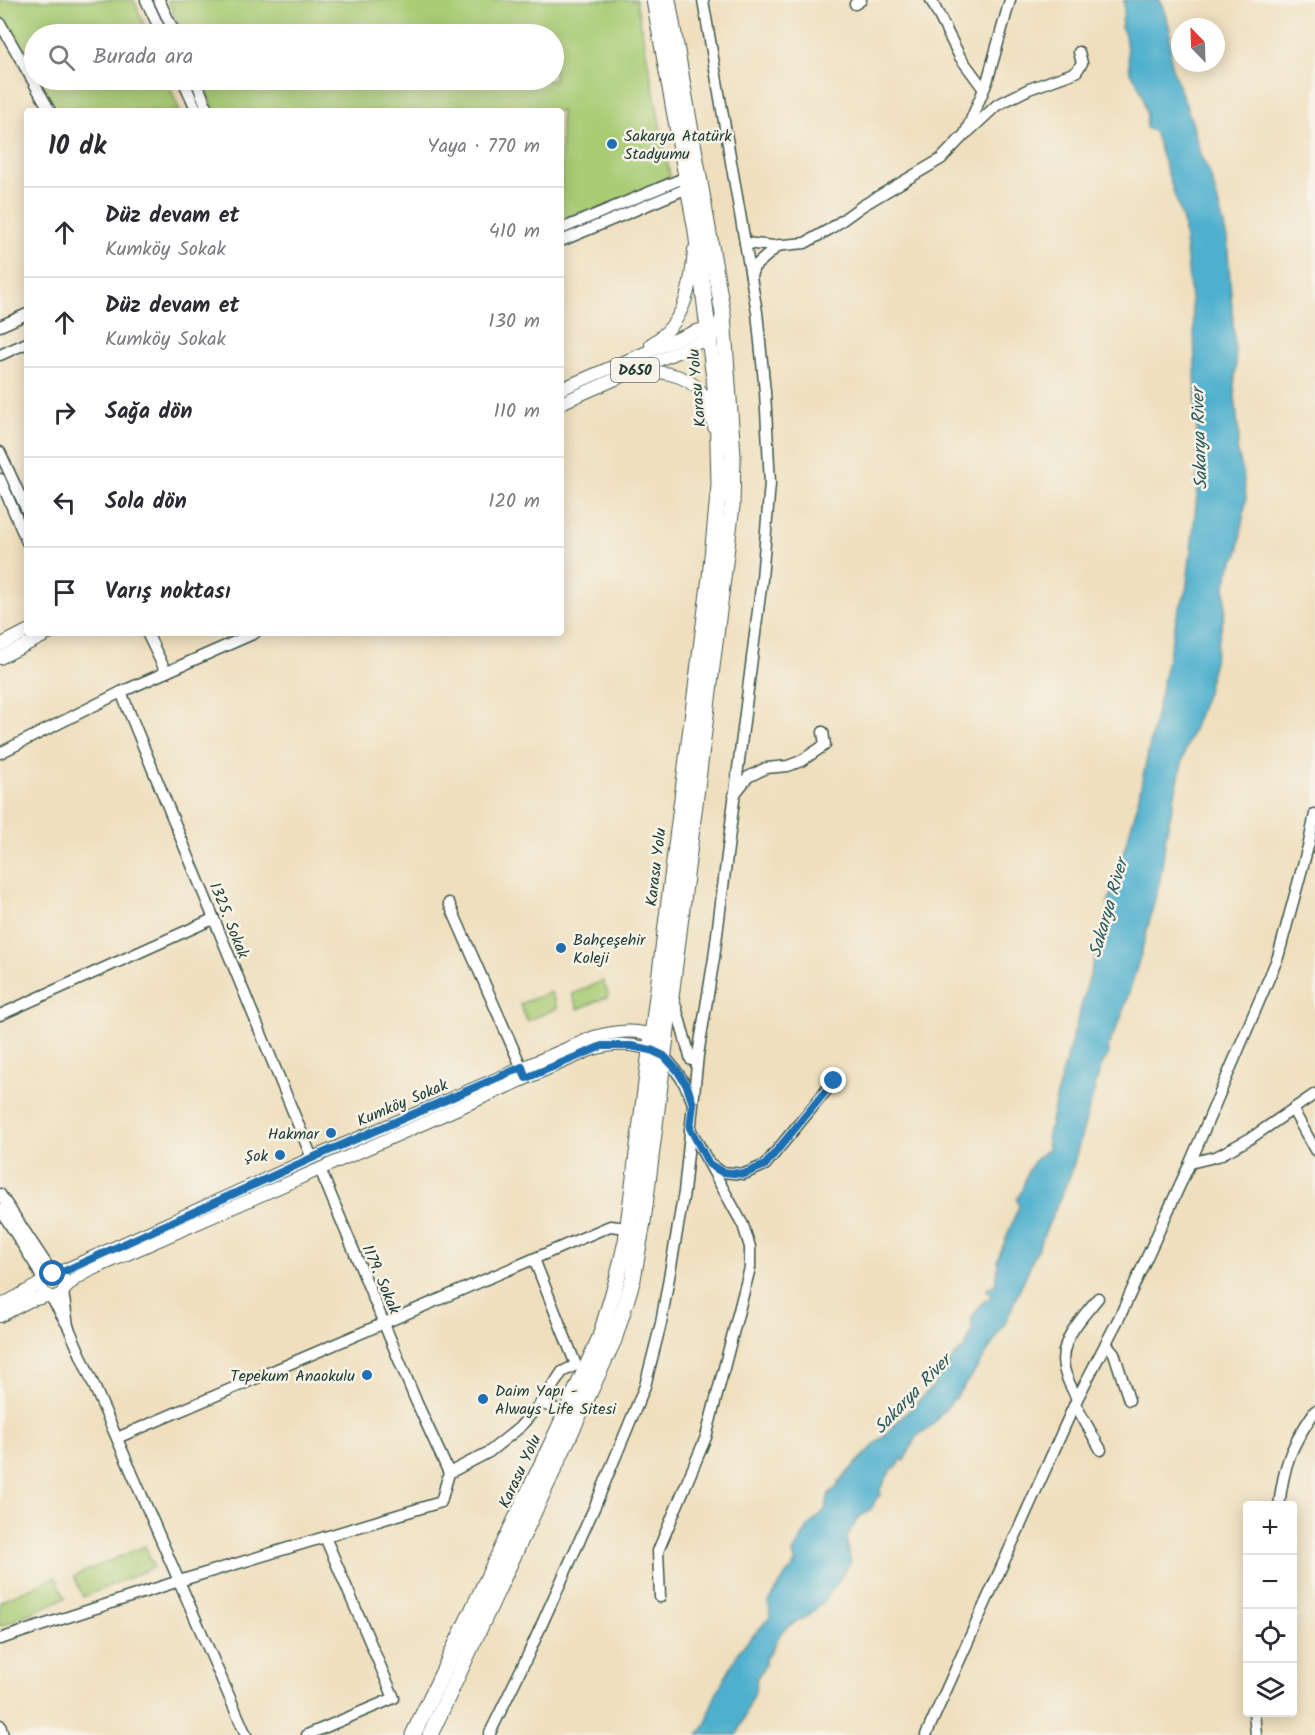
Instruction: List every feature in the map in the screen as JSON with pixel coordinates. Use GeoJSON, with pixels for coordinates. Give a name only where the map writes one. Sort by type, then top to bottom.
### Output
{"type":"FeatureCollection","features":[{"type":"Feature","properties":{"kind":"highway","name":"Karasu Yolu"},"geometry":{"type":"LineString","coordinates":[[413,1735],[566,1413],[582,1364],[600,1337],[615,1286],[628,1228],[659,1045],[715,536],[719,446],[715,336],[654,0]]}},
{"type":"Feature","properties":{"kind":"highway","name":"Karasu Yolu"},"geometry":{"type":"LineString","coordinates":[[668,0],[723,314],[715,336]]}},
{"type":"Feature","properties":{"kind":"highway"},"geometry":{"type":"LineString","coordinates":[[430,1735],[614,1340],[633,1279],[641,1234],[659,1045],[673,990],[732,506],[733,455],[715,336]]}},
{"type":"Feature","properties":{"kind":"main road"},"geometry":{"type":"LineString","coordinates":[[620,363],[661,338],[675,323],[686,303],[691,285],[696,231]]}},
{"type":"Feature","properties":{"kind":"main road"},"geometry":{"type":"LineString","coordinates":[[564,388],[696,331],[715,336]]}},
{"type":"Feature","properties":{"kind":"main road","name":"D650"},"geometry":{"type":"LineString","coordinates":[[564,402],[715,336]]}},
{"type":"Feature","properties":{"kind":"main road"},"geometry":{"type":"LineString","coordinates":[[631,371],[662,371],[674,374],[698,389],[708,403],[719,446]]}},
{"type":"Feature","properties":{"kind":"main road"},"geometry":{"type":"LineString","coordinates":[[0,645],[24,633]]}},
{"type":"Feature","properties":{"kind":"main road"},"geometry":{"type":"LineString","coordinates":[[0,658],[44,636]]}},
{"type":"Feature","properties":{"kind":"main road","name":"Kumköy Sokak"},"geometry":{"type":"LineString","coordinates":[[63,1291],[75,1279],[93,1269],[320,1169],[594,1037],[612,1032],[633,1031],[659,1045]]}},
{"type":"Feature","properties":{"kind":"main road","name":"Kumköy Sokak"},"geometry":{"type":"LineString","coordinates":[[0,1306],[48,1277],[312,1158],[524,1072]]}},
{"type":"Feature","properties":{"kind":"main road"},"geometry":{"type":"LineString","coordinates":[[0,1316],[29,1301],[58,1296],[63,1291],[62,1278],[48,1277],[42,1290],[49,1296]]}},
{"type":"Feature","properties":{"kind":"street"},"geometry":{"type":"LineString","coordinates":[[147,0],[158,24]]}},
{"type":"Feature","properties":{"kind":"street"},"geometry":{"type":"LineString","coordinates":[[159,0],[170,24]]}},
{"type":"Feature","properties":{"kind":"street"},"geometry":{"type":"LineString","coordinates":[[489,1735],[595,1506],[645,1386],[661,1323],[684,1192],[698,1055],[714,958],[762,579],[770,483],[765,392],[757,312],[703,0]]}},
{"type":"Feature","properties":{"kind":"street"},"geometry":{"type":"LineString","coordinates":[[931,0],[960,57],[983,88]]}},
{"type":"Feature","properties":{"kind":"street"},"geometry":{"type":"LineString","coordinates":[[965,134],[987,82],[1011,0]]}},
{"type":"Feature","properties":{"kind":"street"},"geometry":{"type":"LineString","coordinates":[[0,23],[24,65]]}},
{"type":"Feature","properties":{"kind":"street"},"geometry":{"type":"LineString","coordinates":[[745,243],[779,245],[806,243],[862,206],[941,159],[998,105],[1029,89],[1076,72],[1082,63],[1079,52]]}},
{"type":"Feature","properties":{"kind":"street"},"geometry":{"type":"LineString","coordinates":[[38,90],[48,108]]}},
{"type":"Feature","properties":{"kind":"street"},"geometry":{"type":"LineString","coordinates":[[188,90],[196,108]]}},
{"type":"Feature","properties":{"kind":"street"},"geometry":{"type":"LineString","coordinates":[[200,90],[207,108]]}},
{"type":"Feature","properties":{"kind":"street"},"geometry":{"type":"LineString","coordinates":[[564,228],[687,183]]}},
{"type":"Feature","properties":{"kind":"street"},"geometry":{"type":"LineString","coordinates":[[564,240],[687,183]]}},
{"type":"Feature","properties":{"kind":"street"},"geometry":{"type":"LineString","coordinates":[[751,277],[754,267],[779,245]]}},
{"type":"Feature","properties":{"kind":"street"},"geometry":{"type":"LineString","coordinates":[[0,326],[24,315]]}},
{"type":"Feature","properties":{"kind":"street"},"geometry":{"type":"LineString","coordinates":[[0,355],[24,344]]}},
{"type":"Feature","properties":{"kind":"street"},"geometry":{"type":"LineString","coordinates":[[0,452],[24,504]]}},
{"type":"Feature","properties":{"kind":"street"},"geometry":{"type":"LineString","coordinates":[[0,479],[24,535]]}},
{"type":"Feature","properties":{"kind":"street"},"geometry":{"type":"LineString","coordinates":[[148,636],[166,672]]}},
{"type":"Feature","properties":{"kind":"street"},"geometry":{"type":"LineString","coordinates":[[0,753],[121,693],[248,636]]}},
{"type":"Feature","properties":{"kind":"street","name":"1325. Sokak"},"geometry":{"type":"LineString","coordinates":[[121,693],[312,1158]]}},
{"type":"Feature","properties":{"kind":"street"},"geometry":{"type":"LineString","coordinates":[[734,795],[748,777],[766,768],[788,766],[801,761],[825,745],[823,732]]}},
{"type":"Feature","properties":{"kind":"street"},"geometry":{"type":"LineString","coordinates":[[926,1735],[1076,1402],[1190,1163],[1278,957],[1310,843],[1315,814]]}},
{"type":"Feature","properties":{"kind":"street"},"geometry":{"type":"LineString","coordinates":[[449,903],[524,1072]]}},
{"type":"Feature","properties":{"kind":"street"},"geometry":{"type":"LineString","coordinates":[[0,1015],[213,919]]}},
{"type":"Feature","properties":{"kind":"street"},"geometry":{"type":"LineString","coordinates":[[673,990],[676,1012],[696,1076]]}},
{"type":"Feature","properties":{"kind":"street"},"geometry":{"type":"LineString","coordinates":[[659,1045],[681,1049],[691,1060]]}},
{"type":"Feature","properties":{"kind":"street"},"geometry":{"type":"LineString","coordinates":[[659,1045],[682,1078],[693,1104]]}},
{"type":"Feature","properties":{"kind":"street"},"geometry":{"type":"LineString","coordinates":[[709,1164],[722,1172],[744,1174],[765,1165],[834,1081]]}},
{"type":"Feature","properties":{"kind":"street"},"geometry":{"type":"LineString","coordinates":[[1190,1163],[1218,1156],[1251,1138],[1315,1094]]}},
{"type":"Feature","properties":{"kind":"street"},"geometry":{"type":"LineString","coordinates":[[1293,1110],[1315,1150]]}},
{"type":"Feature","properties":{"kind":"street"},"geometry":{"type":"LineString","coordinates":[[660,1597],[658,1551],[706,1437],[750,1268],[750,1248],[742,1225],[690,1128]]}},
{"type":"Feature","properties":{"kind":"street","name":"1179. Sokak"},"geometry":{"type":"LineString","coordinates":[[320,1169],[416,1401],[449,1473]]}},
{"type":"Feature","properties":{"kind":"street"},"geometry":{"type":"LineString","coordinates":[[0,1194],[48,1277]]}},
{"type":"Feature","properties":{"kind":"street"},"geometry":{"type":"LineString","coordinates":[[0,1209],[48,1277]]}},
{"type":"Feature","properties":{"kind":"street"},"geometry":{"type":"LineString","coordinates":[[117,1438],[610,1226],[628,1228]]}},
{"type":"Feature","properties":{"kind":"street"},"geometry":{"type":"LineString","coordinates":[[0,1640],[179,1581],[441,1502],[449,1473],[489,1452],[519,1428],[541,1403],[562,1372],[582,1364],[571,1352],[534,1259]]}},
{"type":"Feature","properties":{"kind":"street"},"geometry":{"type":"LineString","coordinates":[[63,1291],[68,1326]]}},
{"type":"Feature","properties":{"kind":"street"},"geometry":{"type":"LineString","coordinates":[[49,1296],[68,1326],[246,1735]]}},
{"type":"Feature","properties":{"kind":"street"},"geometry":{"type":"LineString","coordinates":[[1098,1298],[1068,1339],[1063,1350],[1064,1369],[1076,1402],[1101,1450]]}},
{"type":"Feature","properties":{"kind":"street"},"geometry":{"type":"LineString","coordinates":[[1106,1343],[1114,1353],[1130,1400]]}},
{"type":"Feature","properties":{"kind":"street"},"geometry":{"type":"LineString","coordinates":[[541,1403],[566,1413]]}},
{"type":"Feature","properties":{"kind":"street"},"geometry":{"type":"LineString","coordinates":[[1279,1501],[1282,1477],[1290,1451],[1315,1411]]}},
{"type":"Feature","properties":{"kind":"street"},"geometry":{"type":"LineString","coordinates":[[307,1735],[394,1698],[325,1537]]}},
{"type":"Feature","properties":{"kind":"street"},"geometry":{"type":"LineString","coordinates":[[1254,1717],[1256,1735]]}},
{"type":"Feature","properties":{"kind":"street"},"geometry":{"type":"LineString","coordinates":[[0,1725],[3,1735]]}},
{"type":"Feature","properties":{"kind":"green space"},"geometry":{"type":"Polygon","coordinates":[[[0,0],[134,0],[144,24],[24,24],[24,65],[0,18],[0,0]]]}},
{"type":"Feature","properties":{"kind":"green space","name":"Sakarya Atatürk Stadyumu"},"geometry":{"type":"Polygon","coordinates":[[[168,0],[636,0],[670,176],[634,197],[564,225],[564,108],[213,108],[205,90],[564,90],[564,24],[178,24],[168,0]]]}},
{"type":"Feature","properties":{"kind":"green space"},"geometry":{"type":"Polygon","coordinates":[[[36,90],[171,90],[179,108],[45,108],[36,90]]]}},
{"type":"Feature","properties":{"kind":"green space"},"geometry":{"type":"Polygon","coordinates":[[[603,981],[609,996],[578,1009],[572,994],[603,981]]]}},
{"type":"Feature","properties":{"kind":"green space"},"geometry":{"type":"Polygon","coordinates":[[[551,992],[557,1008],[527,1021],[520,1004],[551,992]]]}},
{"type":"Feature","properties":{"kind":"green space"},"geometry":{"type":"Polygon","coordinates":[[[145,1546],[154,1567],[83,1597],[74,1576],[145,1546]]]}},
{"type":"Feature","properties":{"kind":"green space"},"geometry":{"type":"Polygon","coordinates":[[[56,1577],[65,1598],[0,1626],[0,1601],[56,1577]]]}},
{"type":"Feature","properties":{"kind":"water","name":"Sakarya River"},"geometry":{"type":"Polygon","coordinates":[[[1124,0],[1160,0],[1170,28],[1171,72],[1174,72],[1192,122],[1201,157],[1209,171],[1227,238],[1236,365],[1234,387],[1239,435],[1237,449],[1246,498],[1238,554],[1230,567],[1225,585],[1225,611],[1207,692],[1184,754],[1166,835],[1161,875],[1141,954],[1121,1018],[1108,1046],[1109,1053],[1101,1066],[1071,1173],[1005,1323],[980,1364],[955,1398],[931,1426],[916,1437],[904,1461],[901,1459],[899,1465],[891,1470],[880,1489],[881,1496],[878,1496],[871,1509],[856,1520],[847,1537],[851,1562],[832,1590],[810,1614],[783,1631],[772,1651],[765,1658],[764,1666],[757,1678],[756,1689],[737,1735],[698,1735],[707,1723],[719,1688],[740,1650],[770,1617],[769,1602],[787,1573],[796,1564],[793,1553],[808,1527],[825,1510],[829,1494],[839,1485],[838,1482],[933,1386],[955,1355],[965,1348],[972,1330],[972,1317],[981,1304],[993,1295],[988,1292],[987,1288],[996,1284],[997,1261],[1019,1206],[1017,1199],[1028,1171],[1035,1160],[1049,1148],[1047,1139],[1058,1090],[1097,949],[1102,947],[1106,941],[1105,925],[1113,911],[1109,909],[1108,904],[1136,810],[1178,611],[1186,593],[1198,488],[1195,483],[1198,475],[1194,328],[1183,221],[1154,131],[1146,128],[1147,117],[1143,96],[1130,72],[1125,35],[1121,27],[1124,0]]]}},
{"type":"Feature","properties":{"kind":"place","name":"Sakarya Atatürk Stadyumu"},"geometry":{"type":"Point","coordinates":[612,144]}},
{"type":"Feature","properties":{"kind":"place","name":"Bahçeşehir Koleji"},"geometry":{"type":"Point","coordinates":[561,948]}},
{"type":"Feature","properties":{"kind":"place","name":"Hakmar"},"geometry":{"type":"Point","coordinates":[331,1133]}},
{"type":"Feature","properties":{"kind":"place","name":"Şok"},"geometry":{"type":"Point","coordinates":[280,1155]}},
{"type":"Feature","properties":{"kind":"place","name":"Tepekum Anaokulu"},"geometry":{"type":"Point","coordinates":[367,1375]}},
{"type":"Feature","properties":{"kind":"place","name":"Daim Yapı - Always Life Sitesi"},"geometry":{"type":"Point","coordinates":[483,1399]}},
{"type":"Feature","properties":{"kind":"route"},"geometry":{"type":"LineString","coordinates":[[53,1274],[65,1271],[312,1158],[522,1067],[526,1078],[602,1046],[631,1046],[651,1050],[664,1056],[687,1086],[693,1104],[690,1128],[709,1164],[722,1172],[744,1174],[765,1165],[834,1081]]}}]}
